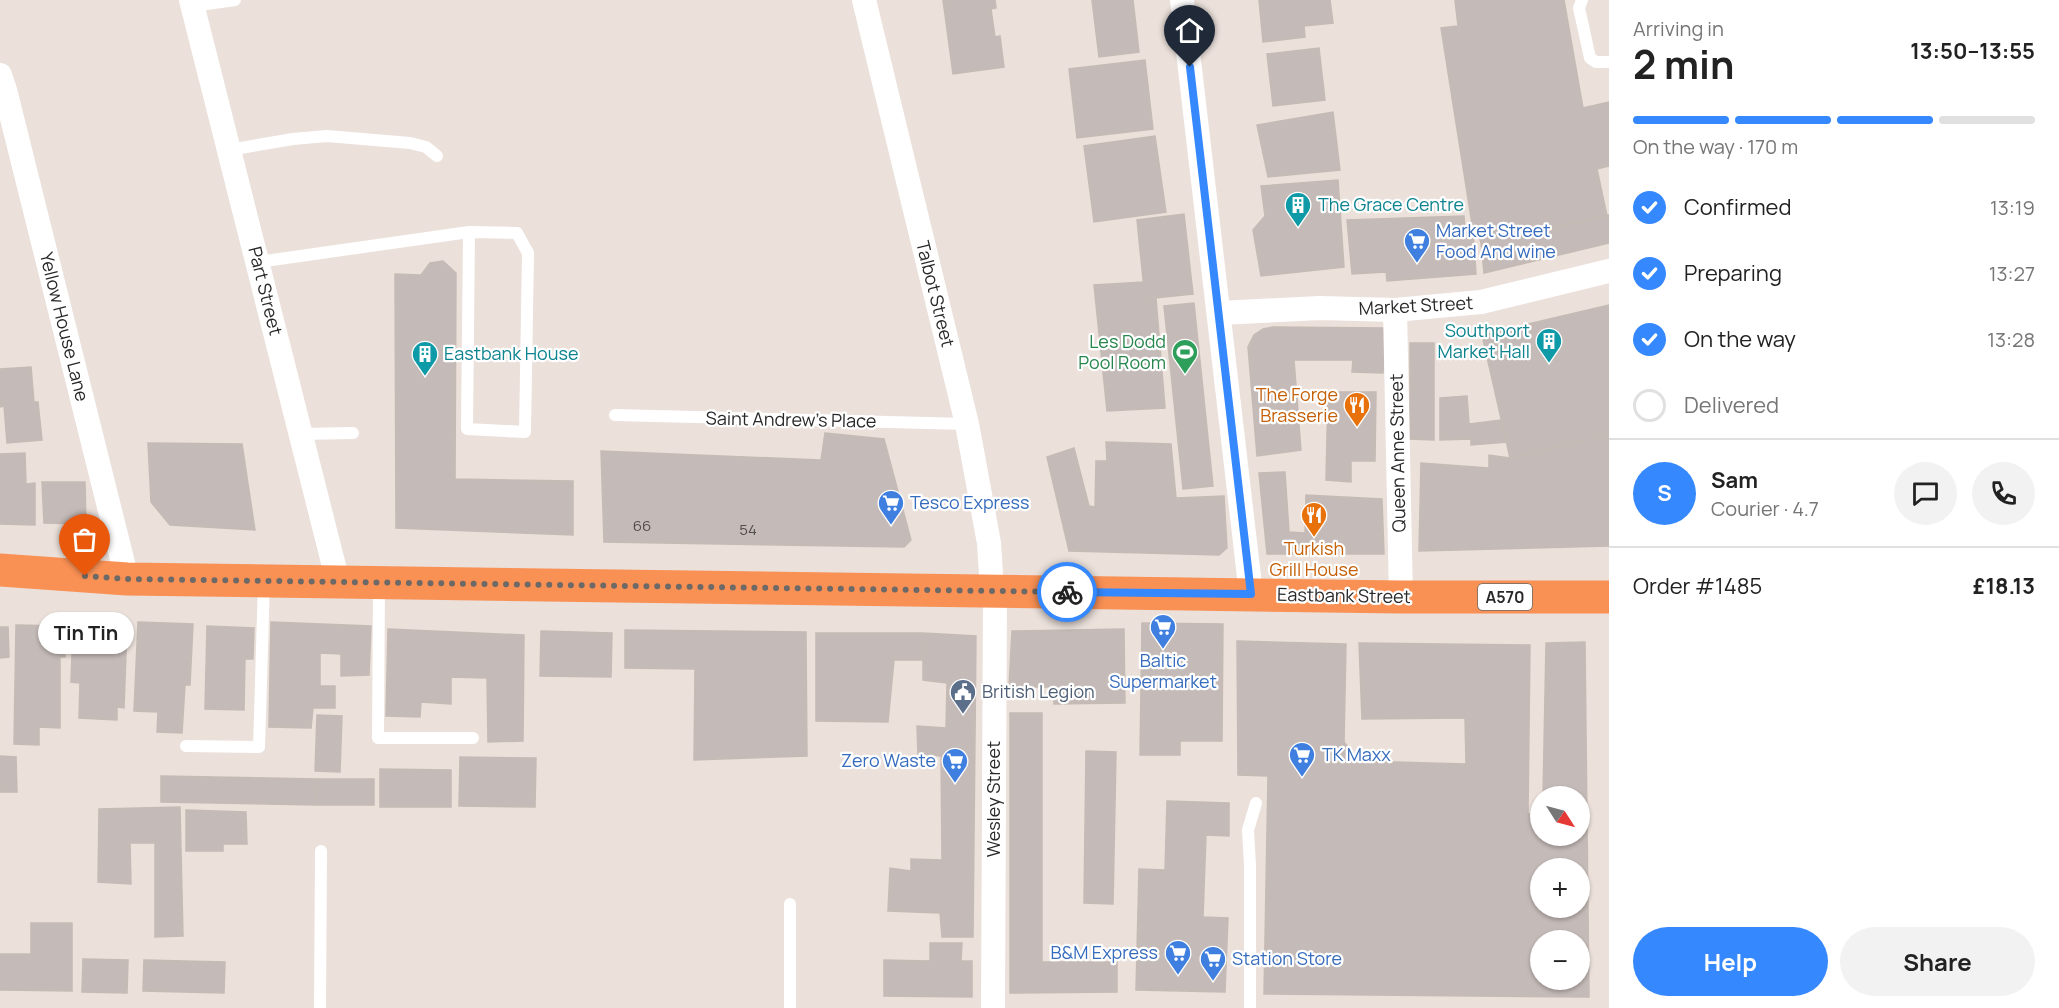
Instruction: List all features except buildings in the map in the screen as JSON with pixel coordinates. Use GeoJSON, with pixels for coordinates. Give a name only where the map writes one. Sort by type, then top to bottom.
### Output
{"type":"FeatureCollection","features":[{"type":"Feature","properties":{"kind":"highway","name":"Eastbank Street"},"geometry":{"type":"LineString","coordinates":[[0,570],[127,579],[1401,597],[1609,597]]}},
{"type":"Feature","properties":{"kind":"street","name":"Talbot Street"},"geometry":{"type":"LineString","coordinates":[[864,0],[967,424],[989,543],[993,591]]}},
{"type":"Feature","properties":{"kind":"street"},"geometry":{"type":"LineString","coordinates":[[1182,0],[1251,594]]}},
{"type":"Feature","properties":{"kind":"street","name":"Part Street"},"geometry":{"type":"LineString","coordinates":[[192,3],[338,582]]}},
{"type":"Feature","properties":{"kind":"street","name":"Yellow House Lane"},"geometry":{"type":"LineString","coordinates":[[0,75],[127,579]]}},
{"type":"Feature","properties":{"kind":"street","name":"Market Street"},"geometry":{"type":"LineString","coordinates":[[1219,313],[1320,309],[1395,310],[1481,302],[1609,271]]}},
{"type":"Feature","properties":{"kind":"street","name":"Queen Anne Street"},"geometry":{"type":"LineString","coordinates":[[1395,310],[1401,597]]}},
{"type":"Feature","properties":{"kind":"street","name":"Wesley Street"},"geometry":{"type":"LineString","coordinates":[[993,591],[993,1008]]}},
{"type":"Feature","properties":{"kind":"lane"},"geometry":{"type":"LineString","coordinates":[[192,3],[235,0]]}},
{"type":"Feature","properties":{"kind":"lane"},"geometry":{"type":"LineString","coordinates":[[1582,0],[1579,8],[1590,58],[1596,62],[1609,62]]}},
{"type":"Feature","properties":{"kind":"lane"},"geometry":{"type":"LineString","coordinates":[[229,150],[293,139],[327,136],[410,142],[426,147],[437,156]]}},
{"type":"Feature","properties":{"kind":"lane"},"geometry":{"type":"LineString","coordinates":[[258,262],[469,232],[517,233],[528,253],[525,432],[467,429],[469,232]]}},
{"type":"Feature","properties":{"kind":"lane","name":"Saint Andrew's Place"},"geometry":{"type":"LineString","coordinates":[[615,416],[967,424]]}},
{"type":"Feature","properties":{"kind":"lane"},"geometry":{"type":"LineString","coordinates":[[301,434],[353,433]]}},
{"type":"Feature","properties":{"kind":"lane"},"geometry":{"type":"LineString","coordinates":[[186,746],[259,747],[264,581]]}},
{"type":"Feature","properties":{"kind":"lane"},"geometry":{"type":"LineString","coordinates":[[379,582],[378,738],[473,738]]}},
{"type":"Feature","properties":{"kind":"lane"},"geometry":{"type":"LineString","coordinates":[[1250,1008],[1248,830],[1256,803]]}},
{"type":"Feature","properties":{"kind":"lane"},"geometry":{"type":"LineString","coordinates":[[320,1008],[321,851]]}},
{"type":"Feature","properties":{"kind":"lane"},"geometry":{"type":"LineString","coordinates":[[790,904],[790,1008]]}},
{"type":"Feature","properties":{"kind":"way so far"},"geometry":{"type":"LineString","coordinates":[[85,576],[127,579],[1067,592]]}},
{"type":"Feature","properties":{"kind":"place","name":"The Grace Centre"},"geometry":{"type":"Point","coordinates":[1298,228]}},
{"type":"Feature","properties":{"kind":"place","name":"Market Street Food And wine"},"geometry":{"type":"Point","coordinates":[1417,264]}},
{"type":"Feature","properties":{"kind":"place","name":"Southport Market Hall"},"geometry":{"type":"Point","coordinates":[1549,364]}},
{"type":"Feature","properties":{"kind":"place","name":"Les Dodd Pool Room"},"geometry":{"type":"Point","coordinates":[1185,375]}},
{"type":"Feature","properties":{"kind":"place","name":"Eastbank House"},"geometry":{"type":"Point","coordinates":[425,377]}},
{"type":"Feature","properties":{"kind":"place","name":"The Forge Brasserie"},"geometry":{"type":"Point","coordinates":[1357,428]}},
{"type":"Feature","properties":{"kind":"place","name":"Tesco Express"},"geometry":{"type":"Point","coordinates":[891,526]}},
{"type":"Feature","properties":{"kind":"place","name":"Turkish Grill House"},"geometry":{"type":"Point","coordinates":[1314,538]}},
{"type":"Feature","properties":{"kind":"place","name":"Tin Tin"},"geometry":{"type":"Point","coordinates":[85,576]}},
{"type":"Feature","properties":{"kind":"place","name":"Baltic Supermarket"},"geometry":{"type":"Point","coordinates":[1163,650]}},
{"type":"Feature","properties":{"kind":"place","name":"British Legion"},"geometry":{"type":"Point","coordinates":[963,715]}},
{"type":"Feature","properties":{"kind":"place","name":"TK Maxx"},"geometry":{"type":"Point","coordinates":[1302,778]}},
{"type":"Feature","properties":{"kind":"place","name":"Zero Waste"},"geometry":{"type":"Point","coordinates":[955,784]}},
{"type":"Feature","properties":{"kind":"place","name":"B&M Express"},"geometry":{"type":"Point","coordinates":[1178,976]}},
{"type":"Feature","properties":{"kind":"place","name":"Station Store"},"geometry":{"type":"Point","coordinates":[1213,982]}},
{"type":"Feature","properties":{"kind":"route"},"geometry":{"type":"LineString","coordinates":[[1067,592],[1251,594],[1190,67]]}}]}
